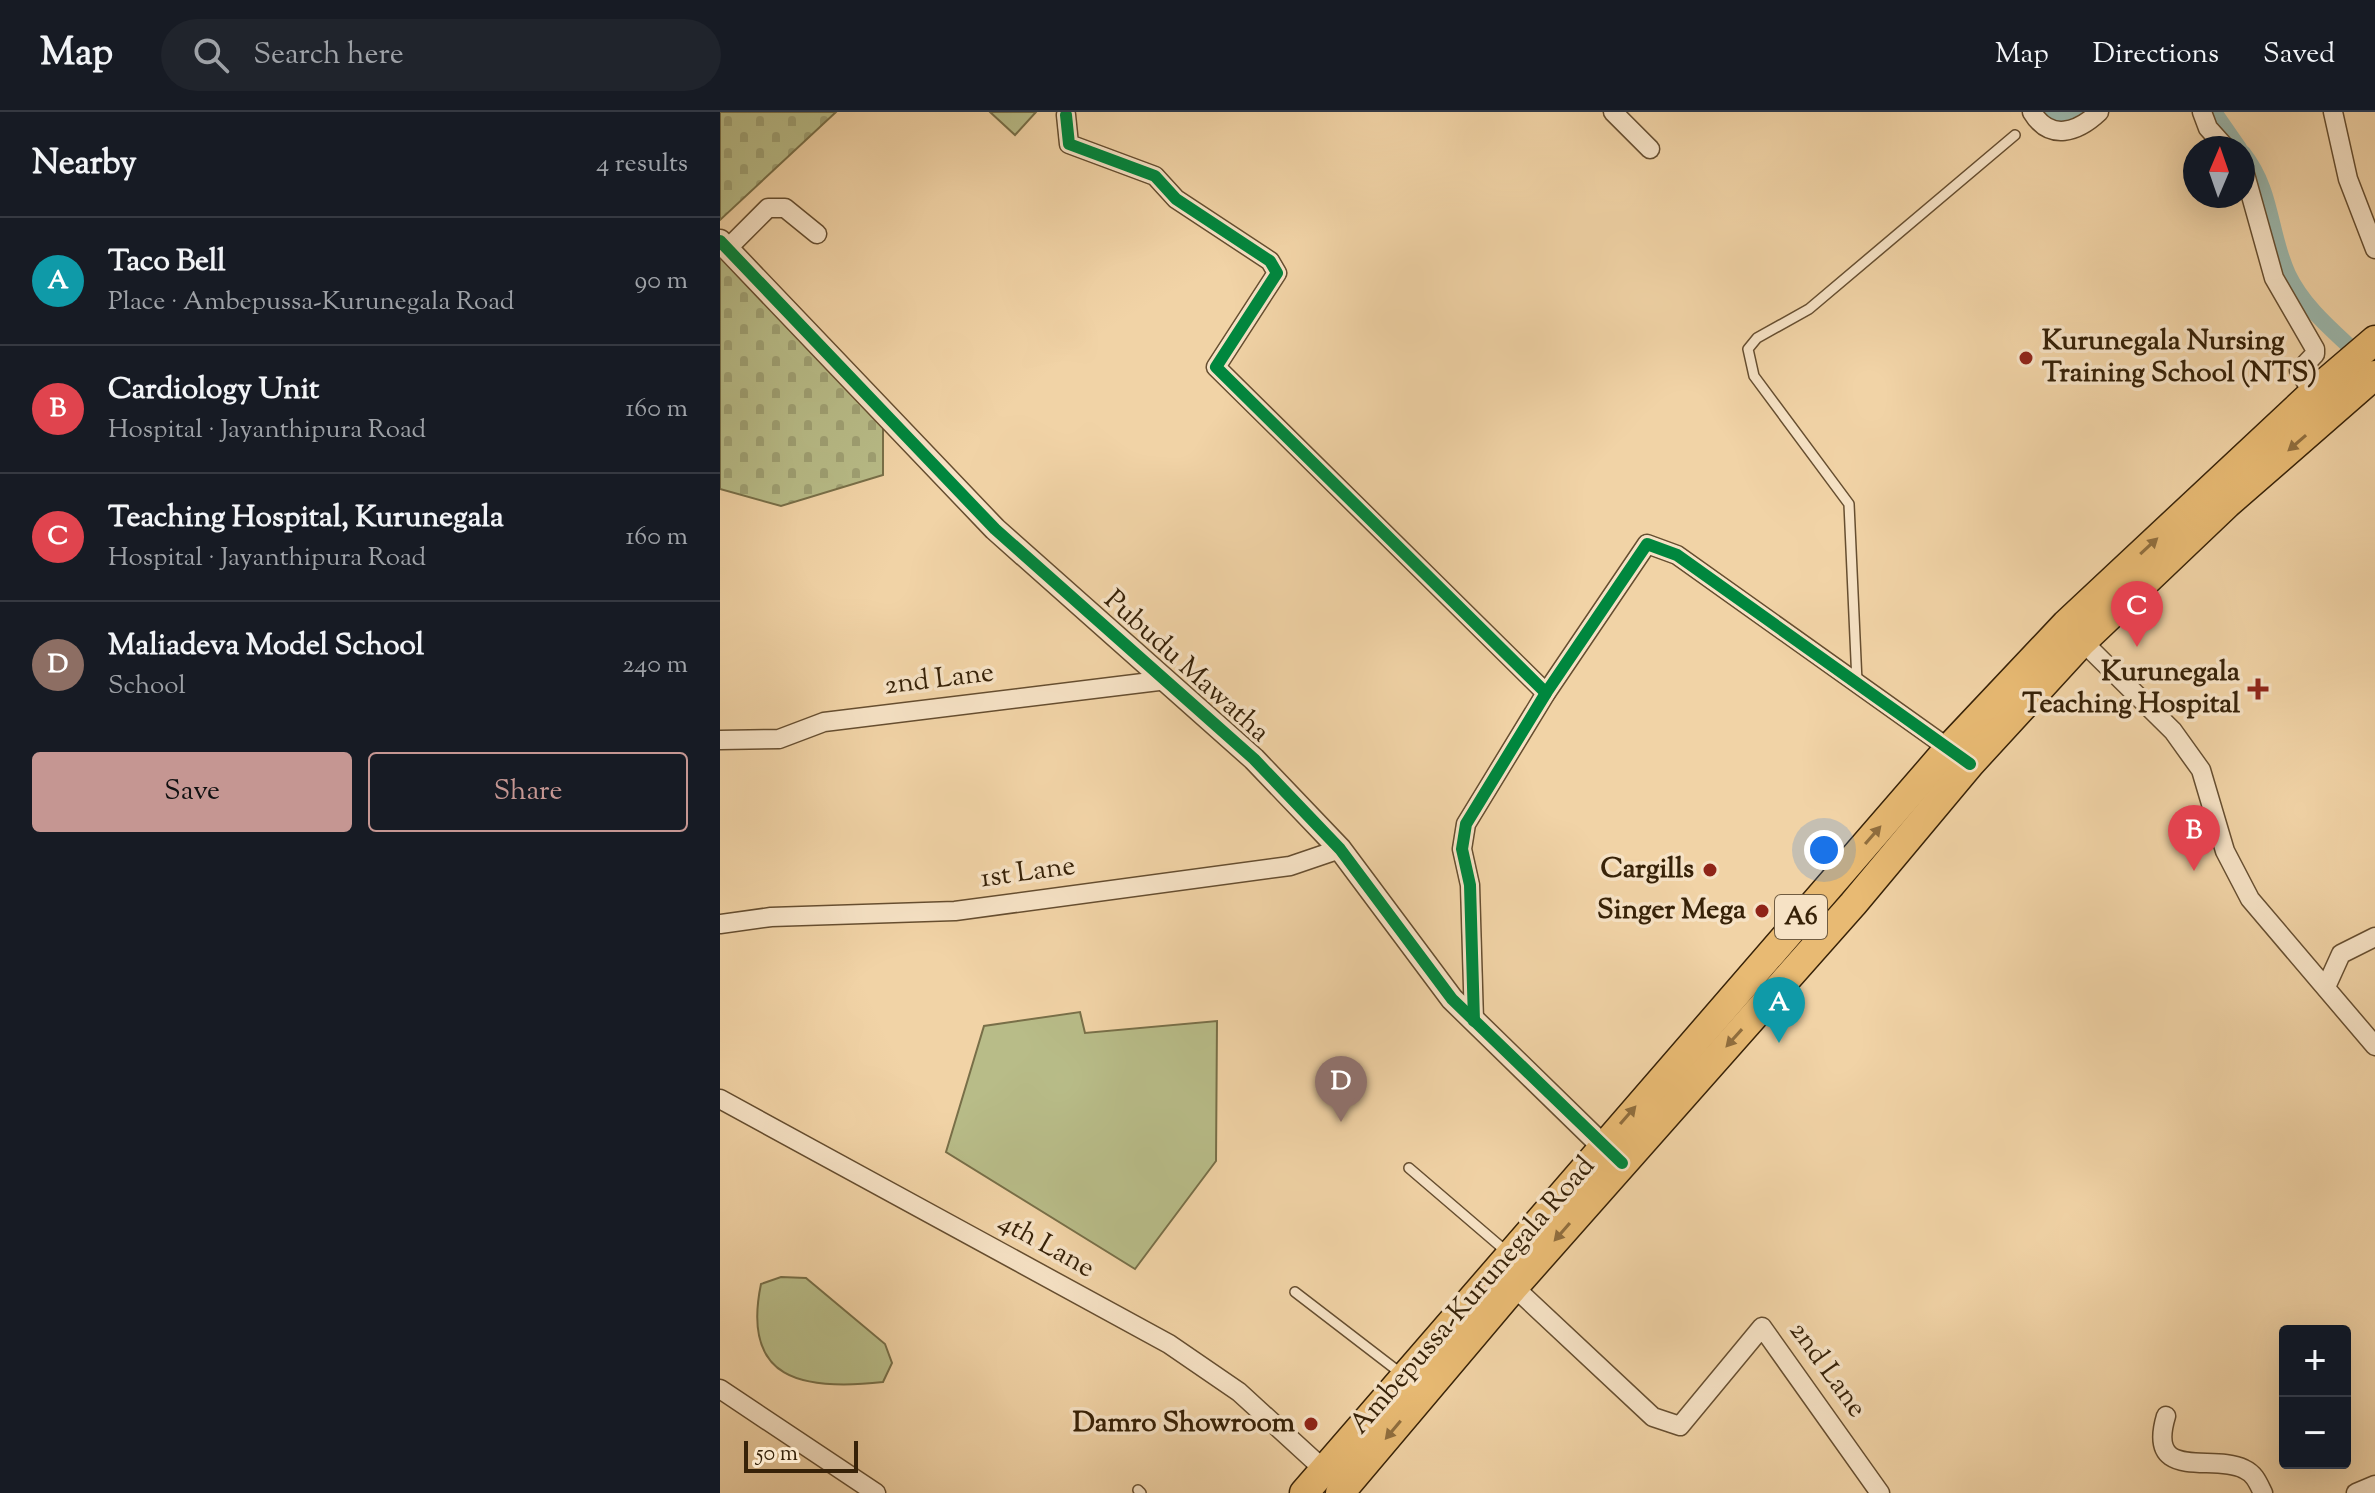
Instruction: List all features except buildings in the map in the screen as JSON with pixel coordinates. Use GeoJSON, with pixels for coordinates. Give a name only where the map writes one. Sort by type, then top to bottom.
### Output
{"type":"FeatureCollection","features":[{"type":"Feature","properties":{"kind":"highway","name":"Ambepussa-Kurunegala Road"},"geometry":{"type":"LineString","coordinates":[[2074,633],[2227,504],[2344,384],[2373,342]]}},
{"type":"Feature","properties":{"kind":"highway","name":"Ambepussa-Kurunegala Road"},"geometry":{"type":"LineString","coordinates":[[1336,1484],[1403,1375],[1509,1253],[1612,1155],[1853,904],[1959,756],[2074,633],[2344,384]]}},
{"type":"Feature","properties":{"kind":"highway","name":"Ambepussa-Kurunegala Road"},"geometry":{"type":"LineString","coordinates":[[1304,1493],[1336,1484],[1514,1287],[1612,1155]]}},
{"type":"Feature","properties":{"kind":"street"},"geometry":{"type":"LineString","coordinates":[[1613,112],[1650,149]]}},
{"type":"Feature","properties":{"kind":"street"},"geometry":{"type":"LineString","coordinates":[[2032,112],[2045,128],[2068,132],[2079,129],[2099,112]]}},
{"type":"Feature","properties":{"kind":"street"},"geometry":{"type":"LineString","coordinates":[[2202,112],[2208,128],[2215,136]]}},
{"type":"Feature","properties":{"kind":"street"},"geometry":{"type":"LineString","coordinates":[[2333,112],[2348,179],[2375,249]]}},
{"type":"Feature","properties":{"kind":"street"},"geometry":{"type":"LineString","coordinates":[[1066,115],[1069,144],[1155,176],[1176,199],[1270,261],[1277,273],[1216,367],[1546,693]]}},
{"type":"Feature","properties":{"kind":"street"},"geometry":{"type":"LineString","coordinates":[[724,245],[768,208],[785,208],[817,234]]}},
{"type":"Feature","properties":{"kind":"street"},"geometry":{"type":"LineString","coordinates":[[2254,208],[2274,278],[2315,349],[2315,354],[2299,371],[2344,384]]}},
{"type":"Feature","properties":{"kind":"street","name":"Pubudu Mawatha"},"geometry":{"type":"LineString","coordinates":[[724,245],[995,529],[1254,759],[1340,849],[1452,999],[1612,1155]]}},
{"type":"Feature","properties":{"kind":"street"},"geometry":{"type":"LineString","coordinates":[[1474,1021],[1470,885],[1462,849],[1466,824],[1546,693],[1647,544],[1677,555],[1959,756]]}},
{"type":"Feature","properties":{"kind":"street"},"geometry":{"type":"LineString","coordinates":[[2074,633],[2173,731],[2201,770],[2225,851],[2250,899],[2375,1046]]}},
{"type":"Feature","properties":{"kind":"street","name":"2nd Lane"},"geometry":{"type":"LineString","coordinates":[[720,740],[779,739],[824,722],[1167,680]]}},
{"type":"Feature","properties":{"kind":"street","name":"1st Lane"},"geometry":{"type":"LineString","coordinates":[[720,924],[771,917],[955,911],[1290,866],[1340,849]]}},
{"type":"Feature","properties":{"kind":"street"},"geometry":{"type":"LineString","coordinates":[[2326,987],[2341,954],[2375,937]]}},
{"type":"Feature","properties":{"kind":"street","name":"4th Lane"},"geometry":{"type":"LineString","coordinates":[[720,1099],[1169,1344],[1239,1392],[1336,1484]]}},
{"type":"Feature","properties":{"kind":"street","name":"2nd Lane"},"geometry":{"type":"LineString","coordinates":[[1514,1287],[1653,1417],[1680,1426],[1762,1327],[1880,1493]]}},
{"type":"Feature","properties":{"kind":"street"},"geometry":{"type":"LineString","coordinates":[[720,1389],[876,1493]]}},
{"type":"Feature","properties":{"kind":"street"},"geometry":{"type":"LineString","coordinates":[[2166,1416],[2160,1434],[2167,1453],[2180,1462],[2242,1467],[2256,1477],[2263,1493]]}},
{"type":"Feature","properties":{"kind":"street"},"geometry":{"type":"LineString","coordinates":[[2356,1493],[2375,1485]]}},
{"type":"Feature","properties":{"kind":"lane"},"geometry":{"type":"LineString","coordinates":[[1857,682],[1849,504],[1754,376],[1748,349],[1757,338],[1809,309],[2015,135]]}},
{"type":"Feature","properties":{"kind":"lane"},"geometry":{"type":"LineString","coordinates":[[1409,1168],[1509,1253]]}},
{"type":"Feature","properties":{"kind":"lane"},"geometry":{"type":"LineString","coordinates":[[1295,1292],[1403,1375]]}},
{"type":"Feature","properties":{"kind":"green space"},"geometry":{"type":"Polygon","coordinates":[[[720,112],[836,112],[720,220],[720,112]]]}},
{"type":"Feature","properties":{"kind":"green space"},"geometry":{"type":"Polygon","coordinates":[[[990,112],[1036,112],[1015,135],[990,112]]]}},
{"type":"Feature","properties":{"kind":"green space"},"geometry":{"type":"Polygon","coordinates":[[[720,254],[883,424],[883,475],[781,506],[720,489],[720,254]]]}},
{"type":"Feature","properties":{"kind":"green space"},"geometry":{"type":"Polygon","coordinates":[[[1080,1012],[1085,1033],[1217,1021],[1216,1161],[1135,1269],[946,1152],[984,1026],[1080,1012]]]}},
{"type":"Feature","properties":{"kind":"green space"},"geometry":{"type":"Polygon","coordinates":[[[781,1277],[806,1278],[885,1344],[892,1363],[883,1382],[827,1384],[804,1380],[784,1372],[769,1360],[760,1341],[757,1316],[761,1284],[781,1277]]]}},
{"type":"Feature","properties":{"kind":"waterway"},"geometry":{"type":"LineString","coordinates":[[2051,112],[2069,118],[2087,112]]}},
{"type":"Feature","properties":{"kind":"waterway"},"geometry":{"type":"LineString","coordinates":[[2214,112],[2231,136]]}},
{"type":"Feature","properties":{"kind":"waterway"},"geometry":{"type":"LineString","coordinates":[[2255,171],[2288,274],[2321,319],[2362,358]]}},
{"type":"Feature","properties":{"kind":"cycle path"},"geometry":{"type":"LineString","coordinates":[[1066,115],[1069,144],[1155,176],[1176,199],[1270,261],[1277,273],[1216,367],[1546,693]]}},
{"type":"Feature","properties":{"kind":"cycle path"},"geometry":{"type":"LineString","coordinates":[[720,241],[995,529],[1254,759],[1340,849],[1452,999],[1622,1163]]}},
{"type":"Feature","properties":{"kind":"cycle path"},"geometry":{"type":"LineString","coordinates":[[1474,1021],[1470,885],[1462,849],[1466,824],[1546,693],[1647,544],[1677,555],[1970,764]]}},
{"type":"Feature","properties":{"kind":"place","name":"Kurunegala Nursing Training School (NTS)"},"geometry":{"type":"Point","coordinates":[2026,358]}},
{"type":"Feature","properties":{"kind":"place","name":"Teaching Hospital, Kurunegala"},"geometry":{"type":"Point","coordinates":[2137,647]}},
{"type":"Feature","properties":{"kind":"place","name":"Kurunegala Teaching Hospital"},"geometry":{"type":"Point","coordinates":[2258,689]}},
{"type":"Feature","properties":{"kind":"place","name":"Cargills"},"geometry":{"type":"Point","coordinates":[1710,870]}},
{"type":"Feature","properties":{"kind":"place","name":"Cardiology Unit"},"geometry":{"type":"Point","coordinates":[2194,871]}},
{"type":"Feature","properties":{"kind":"place","name":"Singer Mega"},"geometry":{"type":"Point","coordinates":[1762,911]}},
{"type":"Feature","properties":{"kind":"place","name":"Taco Bell"},"geometry":{"type":"Point","coordinates":[1779,1043]}},
{"type":"Feature","properties":{"kind":"place","name":"Maliadeva Model School"},"geometry":{"type":"Point","coordinates":[1341,1122]}},
{"type":"Feature","properties":{"kind":"place","name":"Damro Showroom"},"geometry":{"type":"Point","coordinates":[1311,1424]}}]}
